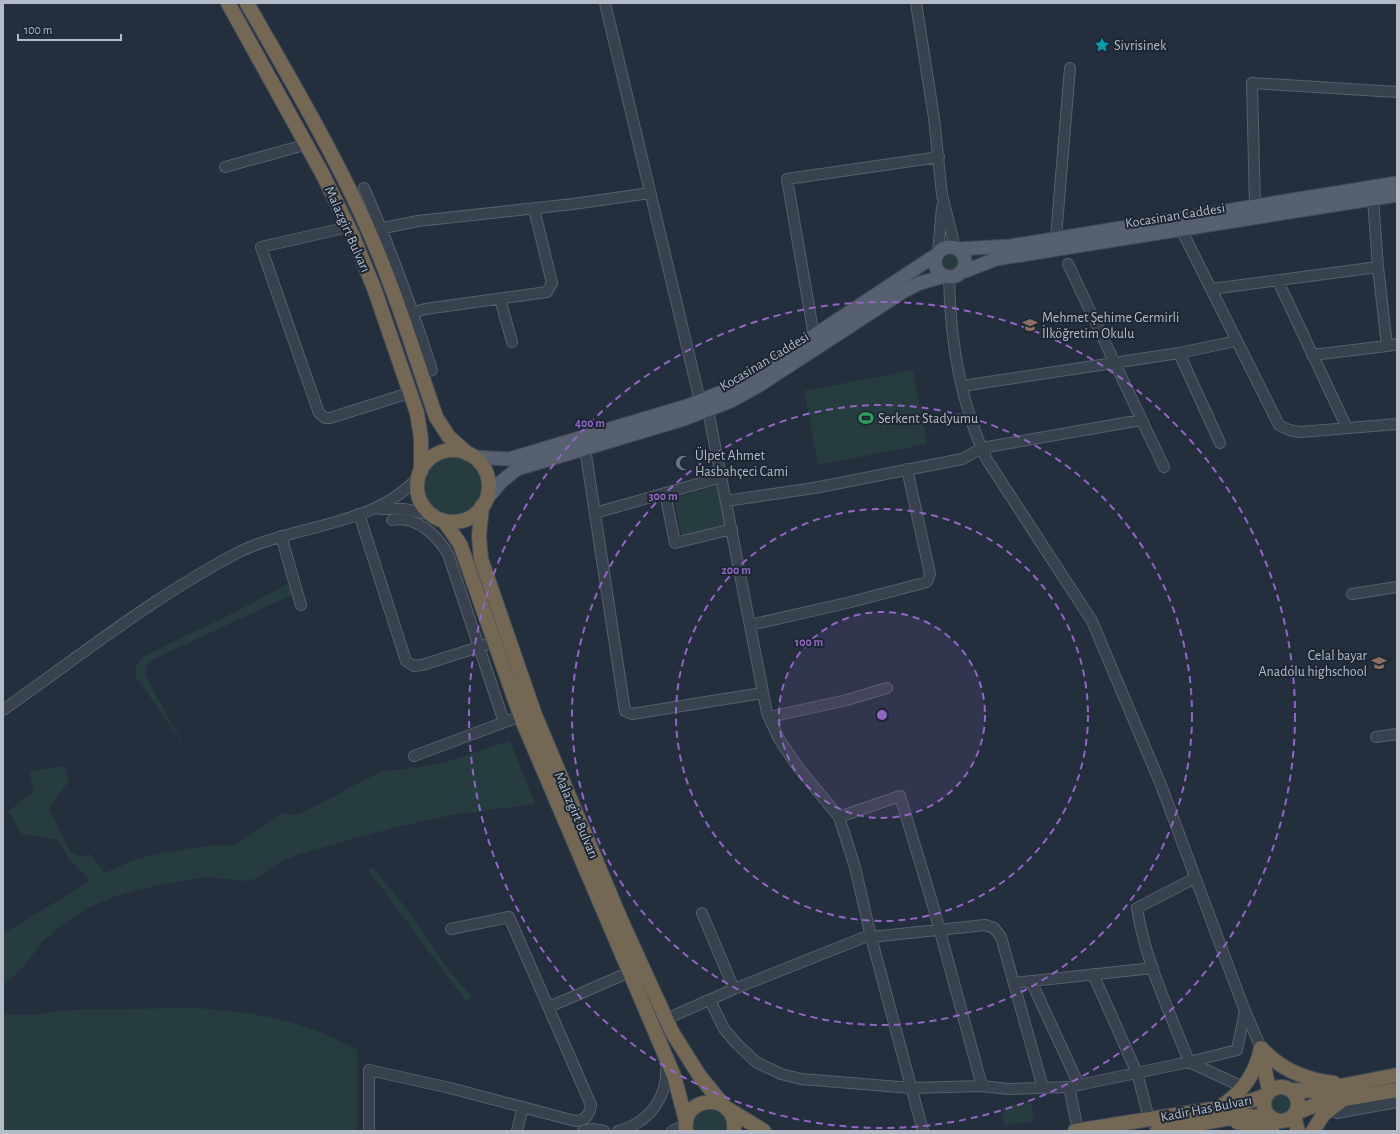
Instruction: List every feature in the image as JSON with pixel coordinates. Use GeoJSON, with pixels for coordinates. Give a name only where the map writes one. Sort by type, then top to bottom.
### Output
{"type":"FeatureCollection","features":[{"type":"Feature","properties":{"kind":"highway","name":"Malazgirt Bulvarı"},"geometry":{"type":"LineString","coordinates":[[228,3],[306,143],[349,226],[374,288],[419,426],[421,449],[420,474]]}},
{"type":"Feature","properties":{"kind":"highway","name":"Malazgirt Bulvarı"},"geometry":{"type":"LineString","coordinates":[[247,3],[336,164],[375,229],[407,314],[421,374],[440,424],[455,443],[470,455]]}},
{"type":"Feature","properties":{"kind":"highway"},"geometry":{"type":"LineString","coordinates":[[456,451],[470,455],[482,466],[487,477],[488,489],[484,504],[468,518],[456,522],[438,518],[421,501],[418,489],[420,474],[428,461],[438,454],[456,451]]}},
{"type":"Feature","properties":{"kind":"highway","name":"Malazgirt Bulvarı"},"geometry":{"type":"LineString","coordinates":[[484,504],[479,536],[481,559],[535,715],[621,920],[666,1019],[690,1064],[725,1107]]}},
{"type":"Feature","properties":{"kind":"highway","name":"Malazgirt Bulvarı"},"geometry":{"type":"LineString","coordinates":[[438,518],[460,544],[521,716],[674,1076],[686,1125]]}},
{"type":"Feature","properties":{"kind":"highway"},"geometry":{"type":"LineString","coordinates":[[1261,1048],[1272,1060],[1290,1089],[1299,1100],[1295,1114],[1298,1131]]}},
{"type":"Feature","properties":{"kind":"highway"},"geometry":{"type":"LineString","coordinates":[[1219,1114],[1243,1087],[1255,1069],[1261,1048]]}},
{"type":"Feature","properties":{"kind":"highway"},"geometry":{"type":"LineString","coordinates":[[1261,1048],[1268,1093],[1264,1107],[1277,1125],[1295,1114],[1320,1103],[1397,1090]]}},
{"type":"Feature","properties":{"kind":"highway"},"geometry":{"type":"LineString","coordinates":[[1272,1060],[1291,1072],[1306,1078],[1334,1083],[1353,1083]]}},
{"type":"Feature","properties":{"kind":"highway"},"geometry":{"type":"LineString","coordinates":[[1268,1093],[1276,1087],[1315,1090],[1397,1075]]}},
{"type":"Feature","properties":{"kind":"highway","name":"Kadir Has Bulvarı"},"geometry":{"type":"LineString","coordinates":[[1156,1131],[1219,1114],[1268,1093]]}},
{"type":"Feature","properties":{"kind":"highway"},"geometry":{"type":"LineString","coordinates":[[1313,1131],[1320,1118],[1329,1109],[1347,1098]]}},
{"type":"Feature","properties":{"kind":"highway"},"geometry":{"type":"LineString","coordinates":[[686,1125],[693,1108],[701,1103],[715,1102],[764,1131]]}},
{"type":"Feature","properties":{"kind":"highway"},"geometry":{"type":"LineString","coordinates":[[725,1107],[732,1117],[734,1131]]}},
{"type":"Feature","properties":{"kind":"highway","name":"Kadir Has Bulvarı"},"geometry":{"type":"LineString","coordinates":[[1075,1131],[1149,1118],[1219,1114],[1242,1116],[1277,1125]]}},
{"type":"Feature","properties":{"kind":"main road","name":"Kocasinan Caddesi"},"geometry":{"type":"LineString","coordinates":[[956,248],[996,247],[1397,183]]}},
{"type":"Feature","properties":{"kind":"main road","name":"Kocasinan Caddesi"},"geometry":{"type":"LineString","coordinates":[[484,504],[501,482],[517,470],[585,448],[758,386],[904,291],[924,282],[996,260],[1397,195]]}},
{"type":"Feature","properties":{"kind":"main road"},"geometry":{"type":"LineString","coordinates":[[947,247],[956,248],[963,255],[965,262],[951,275],[936,268],[935,261],[937,253],[947,247]]}},
{"type":"Feature","properties":{"kind":"main road","name":"Kocasinan Caddesi"},"geometry":{"type":"LineString","coordinates":[[470,455],[509,459],[704,406],[814,336],[937,253]]}},
{"type":"Feature","properties":{"kind":"street"},"geometry":{"type":"LineString","coordinates":[[604,3],[650,193],[722,477],[762,693],[769,717],[779,739],[797,766],[839,817],[855,867],[871,936],[923,1131]]}},
{"type":"Feature","properties":{"kind":"street"},"geometry":{"type":"LineString","coordinates":[[916,3],[939,157],[942,194],[937,253]]}},
{"type":"Feature","properties":{"kind":"street"},"geometry":{"type":"LineString","coordinates":[[1056,237],[1070,68]]}},
{"type":"Feature","properties":{"kind":"street"},"geometry":{"type":"LineString","coordinates":[[1255,206],[1252,83],[1397,92]]}},
{"type":"Feature","properties":{"kind":"street"},"geometry":{"type":"LineString","coordinates":[[225,168],[306,143]]}},
{"type":"Feature","properties":{"kind":"street"},"geometry":{"type":"LineString","coordinates":[[814,336],[787,179],[939,157]]}},
{"type":"Feature","properties":{"kind":"street"},"geometry":{"type":"LineString","coordinates":[[364,188],[375,229],[650,193]]}},
{"type":"Feature","properties":{"kind":"street"},"geometry":{"type":"LineString","coordinates":[[942,194],[956,248]]}},
{"type":"Feature","properties":{"kind":"street"},"geometry":{"type":"LineString","coordinates":[[1312,355],[1392,345],[1378,267],[1373,199]]}},
{"type":"Feature","properties":{"kind":"street"},"geometry":{"type":"LineString","coordinates":[[407,314],[544,293],[551,288],[552,280],[534,208]]}},
{"type":"Feature","properties":{"kind":"street"},"geometry":{"type":"LineString","coordinates":[[349,226],[261,247],[319,413],[325,418],[330,418],[409,393]]}},
{"type":"Feature","properties":{"kind":"street"},"geometry":{"type":"LineString","coordinates":[[1182,231],[1279,424],[1290,430],[1300,432],[1397,424]]}},
{"type":"Feature","properties":{"kind":"street"},"geometry":{"type":"LineString","coordinates":[[1068,264],[1164,467]]}},
{"type":"Feature","properties":{"kind":"street"},"geometry":{"type":"LineString","coordinates":[[1211,289],[1378,267]]}},
{"type":"Feature","properties":{"kind":"street"},"geometry":{"type":"LineString","coordinates":[[951,275],[952,332],[962,386],[982,448],[988,460],[1092,621],[1161,785],[1245,1011],[1261,1048]]}},
{"type":"Feature","properties":{"kind":"street"},"geometry":{"type":"LineString","coordinates":[[1278,281],[1347,428]]}},
{"type":"Feature","properties":{"kind":"street"},"geometry":{"type":"LineString","coordinates":[[500,299],[512,342]]}},
{"type":"Feature","properties":{"kind":"street"},"geometry":{"type":"LineString","coordinates":[[962,386],[1179,353],[1236,341]]}},
{"type":"Feature","properties":{"kind":"street"},"geometry":{"type":"LineString","coordinates":[[1179,353],[1220,443]]}},
{"type":"Feature","properties":{"kind":"street"},"geometry":{"type":"LineString","coordinates":[[726,501],[814,488],[962,459],[982,448],[1141,420]]}},
{"type":"Feature","properties":{"kind":"street"},"geometry":{"type":"LineString","coordinates":[[585,448],[626,712],[632,714],[762,693]]}},
{"type":"Feature","properties":{"kind":"street"},"geometry":{"type":"LineString","coordinates":[[750,624],[851,602],[927,582],[930,574],[907,469]]}},
{"type":"Feature","properties":{"kind":"street"},"geometry":{"type":"LineString","coordinates":[[374,510],[400,495],[420,474]]}},
{"type":"Feature","properties":{"kind":"street"},"geometry":{"type":"LineString","coordinates":[[595,513],[722,477]]}},
{"type":"Feature","properties":{"kind":"street"},"geometry":{"type":"LineString","coordinates":[[666,493],[675,543],[732,529]]}},
{"type":"Feature","properties":{"kind":"street"},"geometry":{"type":"LineString","coordinates":[[3,710],[87,648],[173,590],[238,553],[281,536],[374,510],[404,509],[438,518]]}},
{"type":"Feature","properties":{"kind":"street"},"geometry":{"type":"LineString","coordinates":[[359,514],[406,661],[414,666],[422,665],[495,642]]}},
{"type":"Feature","properties":{"kind":"street"},"geometry":{"type":"LineString","coordinates":[[392,520],[400,518],[419,524],[431,533],[444,548],[454,569],[504,722]]}},
{"type":"Feature","properties":{"kind":"street"},"geometry":{"type":"LineString","coordinates":[[281,536],[301,605]]}},
{"type":"Feature","properties":{"kind":"street"},"geometry":{"type":"LineString","coordinates":[[1352,594],[1397,587]]}},
{"type":"Feature","properties":{"kind":"street"},"geometry":{"type":"LineString","coordinates":[[769,717],[847,700],[887,688]]}},
{"type":"Feature","properties":{"kind":"street"},"geometry":{"type":"LineString","coordinates":[[414,756],[521,716]]}},
{"type":"Feature","properties":{"kind":"street"},"geometry":{"type":"LineString","coordinates":[[1376,738],[1397,734]]}},
{"type":"Feature","properties":{"kind":"street"},"geometry":{"type":"LineString","coordinates":[[839,817],[900,796],[939,929],[982,1086]]}},
{"type":"Feature","properties":{"kind":"street"},"geometry":{"type":"LineString","coordinates":[[1195,878],[1137,908],[1140,925],[1153,968],[1189,1062],[1243,1087]]}},
{"type":"Feature","properties":{"kind":"street"},"geometry":{"type":"LineString","coordinates":[[702,913],[734,989]]}},
{"type":"Feature","properties":{"kind":"street"},"geometry":{"type":"LineString","coordinates":[[369,1131],[369,1070],[450,1088],[575,1121],[584,1119],[590,1112],[592,1105],[509,917],[451,929]]}},
{"type":"Feature","properties":{"kind":"street"},"geometry":{"type":"LineString","coordinates":[[666,1019],[734,989],[871,936],[985,925],[994,928],[1001,937],[1043,1088]]}},
{"type":"Feature","properties":{"kind":"street"},"geometry":{"type":"LineString","coordinates":[[1014,983],[1153,968]]}},
{"type":"Feature","properties":{"kind":"street"},"geometry":{"type":"LineString","coordinates":[[549,1007],[630,972]]}},
{"type":"Feature","properties":{"kind":"street"},"geometry":{"type":"LineString","coordinates":[[1093,974],[1136,1072],[1149,1118]]}},
{"type":"Feature","properties":{"kind":"street"},"geometry":{"type":"LineString","coordinates":[[1031,981],[1074,1086],[1078,1130]]}},
{"type":"Feature","properties":{"kind":"street"},"geometry":{"type":"LineString","coordinates":[[710,1000],[719,1021],[730,1036],[756,1062],[772,1070],[801,1079],[912,1088],[982,1086],[1008,1089],[1074,1086],[1189,1062],[1237,1050],[1245,1011]]}},
{"type":"Feature","properties":{"kind":"street"},"geometry":{"type":"LineString","coordinates":[[618,1131],[643,1120],[656,1107],[665,1084],[666,1068],[664,1052]]}},
{"type":"Feature","properties":{"kind":"street"},"geometry":{"type":"LineString","coordinates":[[1337,1113],[1397,1102]]}},
{"type":"Feature","properties":{"kind":"street"},"geometry":{"type":"LineString","coordinates":[[517,1131],[523,1108]]}},
{"type":"Feature","properties":{"kind":"street"},"geometry":{"type":"LineString","coordinates":[[584,1119],[585,1130],[593,1129],[604,1131]]}},
{"type":"Feature","properties":{"kind":"street"},"geometry":{"type":"LineString","coordinates":[[672,1131],[686,1125]]}},
{"type":"Feature","properties":{"kind":"green space"},"geometry":{"type":"Polygon","coordinates":[[[950,250],[958,254],[962,262],[958,270],[950,274],[942,270],[938,262],[942,254],[950,250]]]}},
{"type":"Feature","properties":{"kind":"green space","name":"Serkent Stadyumu"},"geometry":{"type":"Polygon","coordinates":[[[913,370],[927,444],[818,465],[804,391],[913,370]]]}},
{"type":"Feature","properties":{"kind":"green space"},"geometry":{"type":"Polygon","coordinates":[[[453,456],[469,461],[474,465],[478,470],[483,486],[478,502],[474,507],[469,511],[453,516],[437,511],[432,507],[428,502],[423,486],[428,470],[432,465],[437,461],[453,456]]]}},
{"type":"Feature","properties":{"kind":"green space"},"geometry":{"type":"Polygon","coordinates":[[[718,485],[727,527],[682,538],[674,499],[718,485]]]}},
{"type":"Feature","properties":{"kind":"green space"},"geometry":{"type":"Polygon","coordinates":[[[296,579],[302,590],[152,660],[146,666],[145,675],[185,748],[140,682],[136,680],[135,673],[138,663],[146,655],[237,611],[296,579]]]}},
{"type":"Feature","properties":{"kind":"green space"},"geometry":{"type":"Polygon","coordinates":[[[510,741],[535,804],[452,815],[392,828],[297,855],[280,862],[257,878],[247,881],[206,877],[140,889],[114,897],[90,907],[58,928],[41,943],[26,964],[3,986],[3,934],[90,881],[69,859],[58,840],[22,834],[8,812],[34,790],[29,771],[65,766],[69,781],[49,808],[71,853],[81,857],[90,854],[105,873],[134,860],[161,853],[205,846],[236,845],[282,813],[291,815],[300,814],[382,771],[416,768],[450,761],[510,741]]]}},
{"type":"Feature","properties":{"kind":"green space"},"geometry":{"type":"Polygon","coordinates":[[[372,867],[402,903],[452,974],[471,996],[469,1001],[466,1001],[369,871],[372,867]]]}},
{"type":"Feature","properties":{"kind":"green space"},"geometry":{"type":"Polygon","coordinates":[[[191,1008],[234,1011],[298,1024],[318,1031],[357,1050],[358,1131],[3,1131],[3,1014],[33,1015],[67,1010],[191,1008]]]}},
{"type":"Feature","properties":{"kind":"green space"},"geometry":{"type":"Polygon","coordinates":[[[1281,1090],[1291,1094],[1295,1104],[1291,1114],[1281,1118],[1271,1114],[1267,1104],[1271,1094],[1281,1090]]]}},
{"type":"Feature","properties":{"kind":"green space"},"geometry":{"type":"Polygon","coordinates":[[[1031,1102],[1034,1121],[1004,1126],[1002,1107],[1031,1102]]]}},
{"type":"Feature","properties":{"kind":"green space"},"geometry":{"type":"Polygon","coordinates":[[[710,1107],[726,1115],[728,1131],[692,1131],[694,1115],[710,1107]]]}},
{"type":"Feature","properties":{"kind":"place","name":"Sivrisinek"},"geometry":{"type":"Point","coordinates":[1102,45]}},
{"type":"Feature","properties":{"kind":"place","name":"Mehmet Şehime Germirli İlköğretim Okulu"},"geometry":{"type":"Point","coordinates":[1030,325]}},
{"type":"Feature","properties":{"kind":"place","name":"Serkent Stadyumu"},"geometry":{"type":"Point","coordinates":[866,418]}},
{"type":"Feature","properties":{"kind":"place","name":"Ülpet Ahmet Hasbahçeci Cami"},"geometry":{"type":"Point","coordinates":[683,463]}},
{"type":"Feature","properties":{"kind":"place","name":"Celal bayar Anadolu highschool"},"geometry":{"type":"Point","coordinates":[1379,663]}}]}
